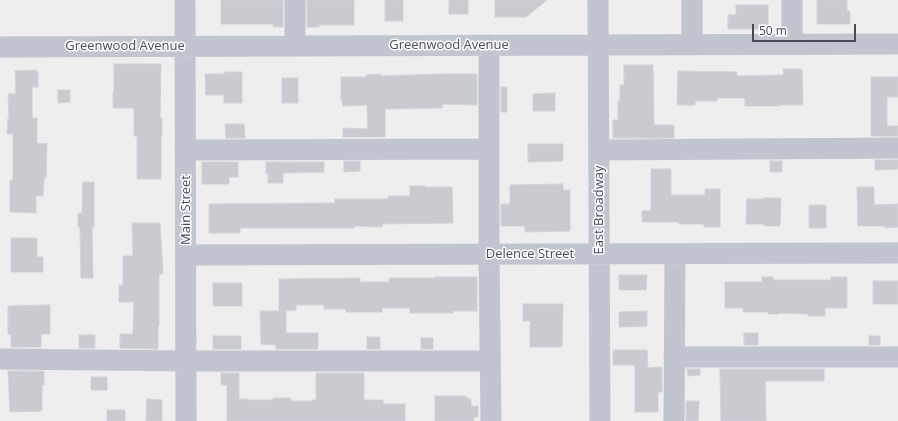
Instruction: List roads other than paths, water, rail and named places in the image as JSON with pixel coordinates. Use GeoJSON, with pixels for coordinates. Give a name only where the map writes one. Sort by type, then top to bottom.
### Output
{"type":"FeatureCollection","features":[{"type":"Feature","properties":{"kind":"street","name":"Main Street"},"geometry":{"type":"LineString","coordinates":[[185,0],[186,421]]}},
{"type":"Feature","properties":{"kind":"street"},"geometry":{"type":"LineString","coordinates":[[295,46],[296,0]]}},
{"type":"Feature","properties":{"kind":"street","name":"East Broadway"},"geometry":{"type":"LineString","coordinates":[[598,0],[600,421]]}},
{"type":"Feature","properties":{"kind":"street"},"geometry":{"type":"LineString","coordinates":[[692,0],[692,45]]}},
{"type":"Feature","properties":{"kind":"street"},"geometry":{"type":"LineString","coordinates":[[792,0],[792,44]]}},
{"type":"Feature","properties":{"kind":"street","name":"Greenwood Avenue"},"geometry":{"type":"LineString","coordinates":[[0,47],[898,44]]}},
{"type":"Feature","properties":{"kind":"street"},"geometry":{"type":"LineString","coordinates":[[489,45],[491,421]]}},
{"type":"Feature","properties":{"kind":"street"},"geometry":{"type":"LineString","coordinates":[[598,150],[898,148]]}},
{"type":"Feature","properties":{"kind":"street"},"geometry":{"type":"LineString","coordinates":[[185,150],[489,149]]}},
{"type":"Feature","properties":{"kind":"street","name":"Delence Street"},"geometry":{"type":"LineString","coordinates":[[186,255],[898,253]]}},
{"type":"Feature","properties":{"kind":"street"},"geometry":{"type":"LineString","coordinates":[[674,421],[675,254]]}},
{"type":"Feature","properties":{"kind":"street"},"geometry":{"type":"LineString","coordinates":[[674,357],[898,357]]}},
{"type":"Feature","properties":{"kind":"street"},"geometry":{"type":"LineString","coordinates":[[0,359],[186,361],[490,361]]}}]}
